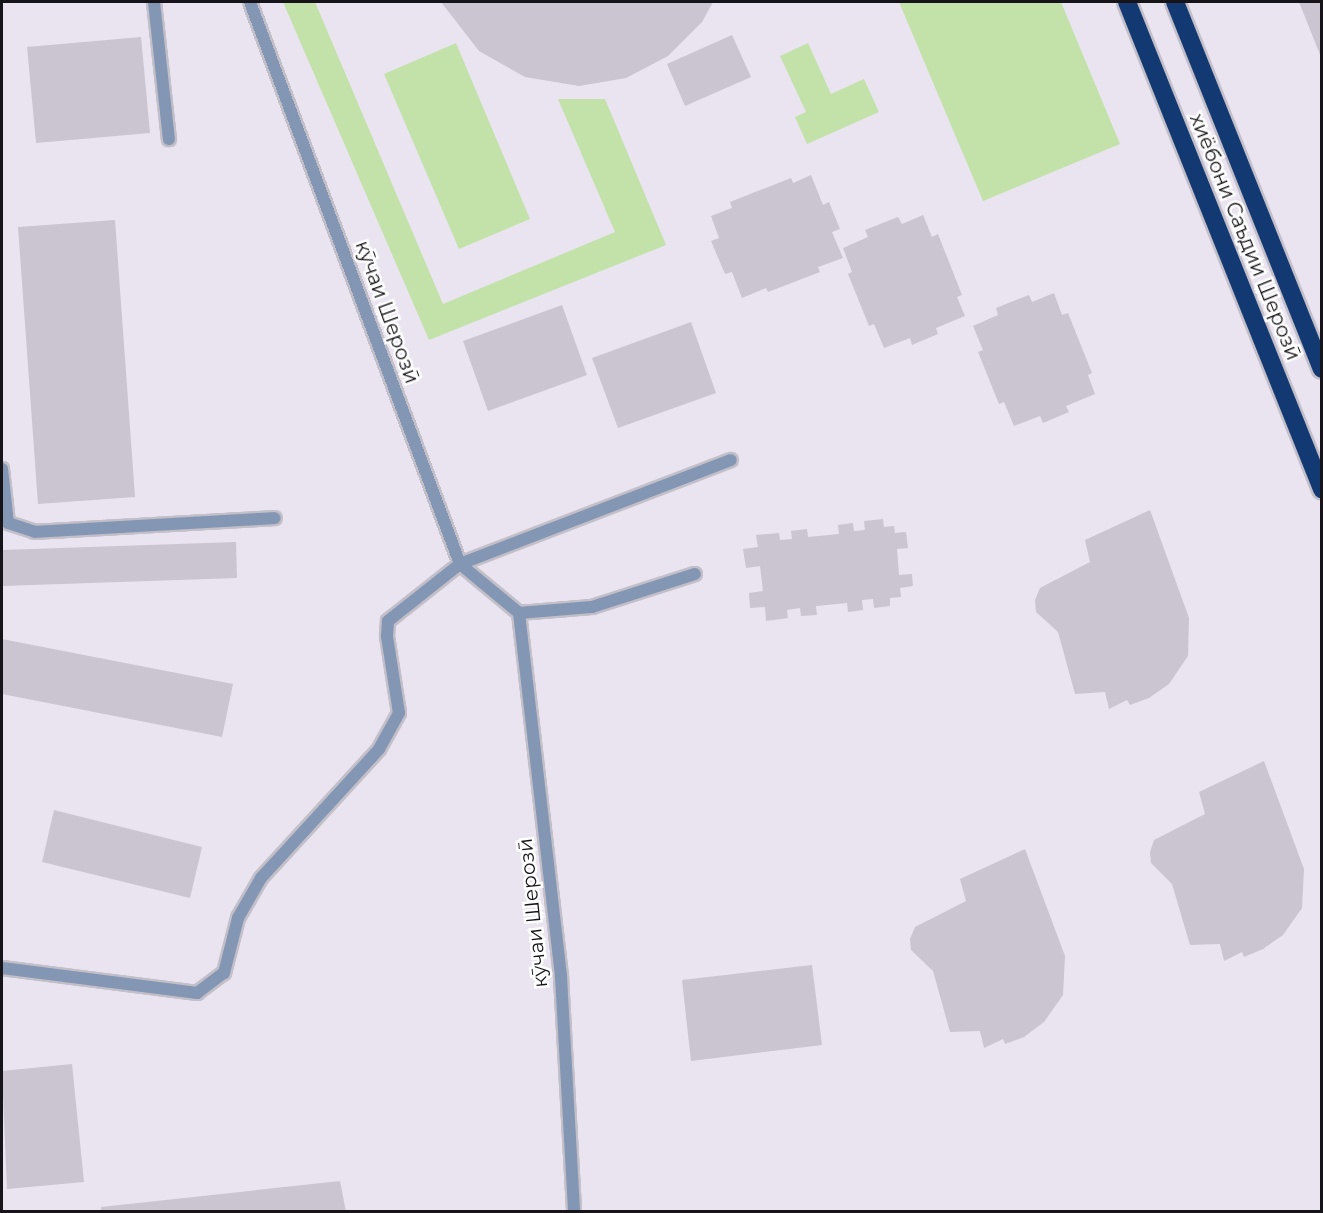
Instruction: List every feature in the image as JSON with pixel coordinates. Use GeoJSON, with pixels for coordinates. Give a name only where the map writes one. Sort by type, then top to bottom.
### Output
{"type":"FeatureCollection","features":[{"type":"Feature","properties":{"kind":"highway","name":"хиёбони Саъдии Шерозӣ"},"geometry":{"type":"LineString","coordinates":[[1127,2],[1322,489]]}},
{"type":"Feature","properties":{"kind":"highway","name":"хиёбони Саъдии Шерозӣ"},"geometry":{"type":"LineString","coordinates":[[1175,2],[1322,369]]}},
{"type":"Feature","properties":{"kind":"lane"},"geometry":{"type":"LineString","coordinates":[[154,2],[169,139]]}},
{"type":"Feature","properties":{"kind":"lane","name":"кӯчаи Шерозӣ"},"geometry":{"type":"LineString","coordinates":[[250,2],[460,564],[519,613],[561,977],[574,1210]]}},
{"type":"Feature","properties":{"kind":"lane"},"geometry":{"type":"LineString","coordinates":[[2,969],[196,993],[224,973],[238,918],[261,878],[379,749],[399,713],[388,621],[460,564],[731,460]]}},
{"type":"Feature","properties":{"kind":"lane"},"geometry":{"type":"LineString","coordinates":[[2,469],[8,523],[34,532],[275,518]]}},
{"type":"Feature","properties":{"kind":"lane"},"geometry":{"type":"LineString","coordinates":[[519,613],[592,607],[695,574]]}},
{"type":"Feature","properties":{"kind":"green space"},"geometry":{"type":"Polygon","coordinates":[[[283,2],[315,2],[443,304],[615,232],[558,99],[605,99],[666,245],[429,340],[283,2]]]}},
{"type":"Feature","properties":{"kind":"green space"},"geometry":{"type":"Polygon","coordinates":[[[899,2],[1061,2],[1120,144],[983,201],[899,2]]]}},
{"type":"Feature","properties":{"kind":"green space"},"geometry":{"type":"Polygon","coordinates":[[[456,43],[530,219],[459,249],[384,74],[456,43]]]}},
{"type":"Feature","properties":{"kind":"green space"},"geometry":{"type":"Polygon","coordinates":[[[808,43],[831,94],[864,79],[879,112],[807,144],[795,117],[806,112],[780,56],[808,43]]]}},
{"type":"Feature","properties":{"kind":"building"},"geometry":{"type":"Polygon","coordinates":[[[441,2],[713,2],[702,22],[668,56],[626,78],[579,86],[525,77],[479,51],[441,2]]]}},
{"type":"Feature","properties":{"kind":"building"},"geometry":{"type":"Polygon","coordinates":[[[1299,2],[1322,2],[1322,57],[1321,57],[1299,2]]]}},
{"type":"Feature","properties":{"kind":"building"},"geometry":{"type":"Polygon","coordinates":[[[732,35],[751,77],[685,106],[667,64],[732,35]]]}},
{"type":"Feature","properties":{"kind":"building"},"geometry":{"type":"Polygon","coordinates":[[[141,37],[150,133],[36,143],[27,47],[141,37]]]}},
{"type":"Feature","properties":{"kind":"building"},"geometry":{"type":"Polygon","coordinates":[[[811,175],[823,205],[829,202],[840,229],[832,232],[843,258],[818,267],[820,272],[768,292],[766,288],[742,298],[732,272],[725,274],[711,241],[719,238],[711,216],[732,208],[730,202],[791,178],[793,183],[811,175]]]}},
{"type":"Feature","properties":{"kind":"building"},"geometry":{"type":"Polygon","coordinates":[[[923,215],[932,237],[938,234],[962,295],[957,297],[965,316],[936,328],[938,334],[912,345],[910,338],[884,348],[874,324],[869,326],[848,274],[852,272],[843,248],[868,237],[865,230],[898,217],[902,224],[923,215]]]}},
{"type":"Feature","properties":{"kind":"building"},"geometry":{"type":"Polygon","coordinates":[[[115,220],[135,497],[38,504],[18,227],[115,220]]]}},
{"type":"Feature","properties":{"kind":"building"},"geometry":{"type":"Polygon","coordinates":[[[1054,293],[1062,315],[1068,313],[1092,373],[1088,375],[1095,394],[1066,406],[1069,412],[1043,423],[1040,416],[1014,426],[1004,402],[999,404],[978,352],[983,350],[973,326],[998,315],[996,308],[1029,295],[1032,302],[1054,293]]]}},
{"type":"Feature","properties":{"kind":"building"},"geometry":{"type":"Polygon","coordinates":[[[562,305],[587,375],[488,411],[463,341],[562,305]]]}},
{"type":"Feature","properties":{"kind":"building"},"geometry":{"type":"Polygon","coordinates":[[[691,322],[716,393],[618,428],[592,358],[691,322]]]}},
{"type":"Feature","properties":{"kind":"building"},"geometry":{"type":"Polygon","coordinates":[[[1150,510],[1189,618],[1188,656],[1169,684],[1149,698],[1130,705],[1127,700],[1109,709],[1105,692],[1075,694],[1058,632],[1036,612],[1035,600],[1040,588],[1090,562],[1085,540],[1150,510]]]}},
{"type":"Feature","properties":{"kind":"building"},"geometry":{"type":"Polygon","coordinates":[[[883,519],[884,527],[894,526],[895,533],[906,532],[908,548],[897,549],[899,575],[912,574],[913,586],[900,588],[901,597],[890,598],[890,606],[874,608],[873,599],[862,600],[863,610],[848,612],[847,603],[816,606],[817,615],[801,616],[800,608],[787,610],[788,618],[766,621],[765,607],[750,608],[749,593],[763,591],[760,566],[746,568],[743,549],[758,547],[756,535],[779,533],[780,540],[792,539],[791,531],[807,529],[808,537],[839,534],[838,525],[853,523],[854,531],[865,530],[864,521],[883,519]]]}},
{"type":"Feature","properties":{"kind":"building"},"geometry":{"type":"Polygon","coordinates":[[[236,542],[237,578],[2,586],[2,550],[236,542]]]}},
{"type":"Feature","properties":{"kind":"building"},"geometry":{"type":"Polygon","coordinates":[[[2,639],[233,684],[222,737],[2,694],[2,639]]]}},
{"type":"Feature","properties":{"kind":"building"},"geometry":{"type":"Polygon","coordinates":[[[1264,761],[1304,869],[1302,908],[1283,935],[1263,949],[1244,957],[1242,952],[1224,961],[1220,944],[1190,945],[1172,884],[1151,863],[1150,852],[1154,840],[1205,814],[1199,792],[1264,761]]]}},
{"type":"Feature","properties":{"kind":"building"},"geometry":{"type":"Polygon","coordinates":[[[54,810],[202,847],[190,898],[42,862],[54,810]]]}},
{"type":"Feature","properties":{"kind":"building"},"geometry":{"type":"Polygon","coordinates":[[[1025,849],[1065,956],[1063,995],[1044,1022],[1024,1037],[1005,1044],[1003,1039],[984,1048],[980,1031],[950,1032],[933,971],[911,950],[910,939],[915,927],[966,901],[960,879],[1025,849]]]}},
{"type":"Feature","properties":{"kind":"building"},"geometry":{"type":"Polygon","coordinates":[[[812,965],[822,1045],[691,1061],[682,980],[812,965]]]}},
{"type":"Feature","properties":{"kind":"building"},"geometry":{"type":"Polygon","coordinates":[[[72,1064],[84,1182],[7,1189],[2,1071],[72,1064]]]}},
{"type":"Feature","properties":{"kind":"building"},"geometry":{"type":"Polygon","coordinates":[[[340,1181],[346,1212],[101,1212],[101,1207],[340,1181]]]}}]}
